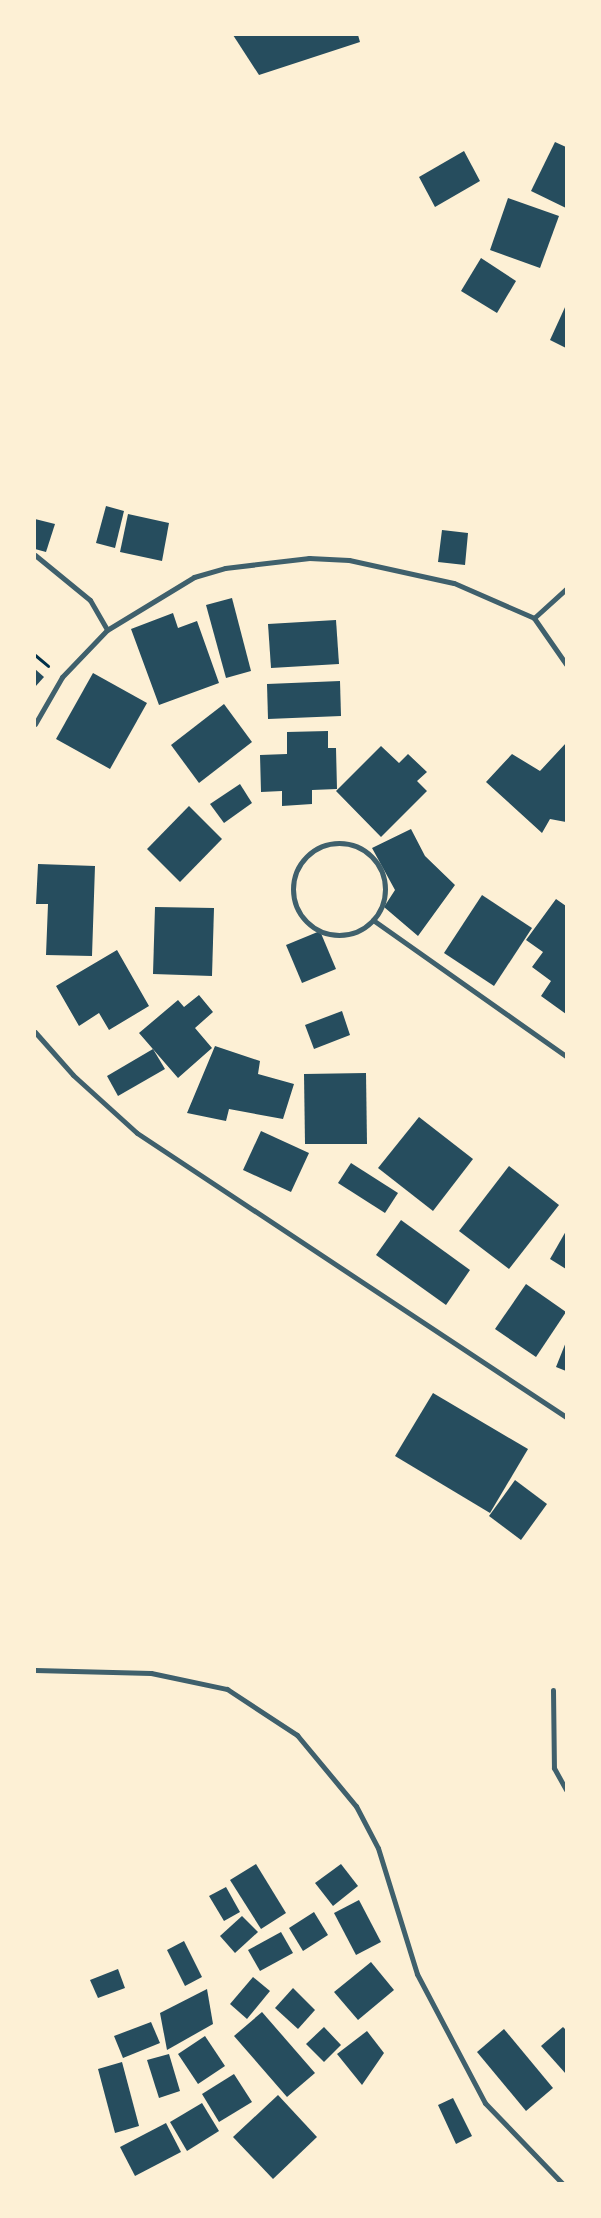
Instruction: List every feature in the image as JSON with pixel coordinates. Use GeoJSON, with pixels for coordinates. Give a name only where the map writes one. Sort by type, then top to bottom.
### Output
{"type":"FeatureCollection","features":[{"type":"Feature","properties":{"kind":"street"},"geometry":{"type":"LineString","coordinates":[[35,555],[90,600],[108,630]]}},
{"type":"Feature","properties":{"kind":"street"},"geometry":{"type":"LineString","coordinates":[[35,724],[62,678],[108,630],[194,577],[225,568],[309,558],[349,560],[454,583],[534,618],[566,664]]}},
{"type":"Feature","properties":{"kind":"street"},"geometry":{"type":"LineString","coordinates":[[534,618],[566,589]]}},
{"type":"Feature","properties":{"kind":"street"},"geometry":{"type":"LineString","coordinates":[[342,842],[362,848],[377,862],[385,881],[384,902],[373,920],[357,932],[337,935],[317,930],[301,916],[293,897],[294,876],[305,858],[322,846],[342,842]]}},
{"type":"Feature","properties":{"kind":"street"},"geometry":{"type":"LineString","coordinates":[[373,920],[566,1056]]}},
{"type":"Feature","properties":{"kind":"street"},"geometry":{"type":"LineString","coordinates":[[35,1032],[73,1075],[144,1138],[566,1417]]}},
{"type":"Feature","properties":{"kind":"street"},"geometry":{"type":"LineString","coordinates":[[35,1670],[151,1672],[226,1689],[297,1735],[356,1806],[378,1848],[417,1974],[485,2103],[562,2183]]}},
{"type":"Feature","properties":{"kind":"street"},"geometry":{"type":"LineString","coordinates":[[553,1690],[554,1768],[566,1790]]}},
{"type":"Feature","properties":{"kind":"building"},"geometry":{"type":"Polygon","coordinates":[[[233,35],[358,35],[360,42],[259,75],[233,35]]]}},
{"type":"Feature","properties":{"kind":"building"},"geometry":{"type":"Polygon","coordinates":[[[555,142],[566,147],[566,208],[531,191],[555,142]]]}},
{"type":"Feature","properties":{"kind":"building"},"geometry":{"type":"Polygon","coordinates":[[[464,151],[480,181],[435,207],[419,177],[464,151]]]}},
{"type":"Feature","properties":{"kind":"building"},"geometry":{"type":"Polygon","coordinates":[[[508,198],[559,216],[540,268],[490,250],[508,198]]]}},
{"type":"Feature","properties":{"kind":"building"},"geometry":{"type":"Polygon","coordinates":[[[481,258],[516,281],[497,313],[461,291],[481,258]]]}},
{"type":"Feature","properties":{"kind":"building"},"geometry":{"type":"Polygon","coordinates":[[[566,305],[566,348],[550,340],[566,305]]]}},
{"type":"Feature","properties":{"kind":"building"},"geometry":{"type":"Polygon","coordinates":[[[106,506],[124,511],[115,548],[96,543],[106,506]]]}},
{"type":"Feature","properties":{"kind":"building"},"geometry":{"type":"Polygon","coordinates":[[[128,514],[169,523],[162,561],[120,552],[128,514]]]}},
{"type":"Feature","properties":{"kind":"building"},"geometry":{"type":"Polygon","coordinates":[[[35,519],[55,524],[46,552],[35,549],[35,519]]]}},
{"type":"Feature","properties":{"kind":"building"},"geometry":{"type":"Polygon","coordinates":[[[442,530],[468,533],[465,565],[438,562],[442,530]]]}},
{"type":"Feature","properties":{"kind":"building"},"geometry":{"type":"Polygon","coordinates":[[[232,598],[251,671],[226,678],[206,605],[232,598]]]}},
{"type":"Feature","properties":{"kind":"building"},"geometry":{"type":"Polygon","coordinates":[[[173,613],[178,628],[197,621],[219,683],[159,705],[131,629],[173,613]]]}},
{"type":"Feature","properties":{"kind":"building"},"geometry":{"type":"Polygon","coordinates":[[[336,620],[339,664],[271,668],[268,624],[336,620]]]}},
{"type":"Feature","properties":{"kind":"building"},"geometry":{"type":"Polygon","coordinates":[[[35,669],[44,677],[35,687],[35,669]]]}},
{"type":"Feature","properties":{"kind":"building"},"geometry":{"type":"Polygon","coordinates":[[[93,673],[147,703],[110,769],[56,739],[93,673]]]}},
{"type":"Feature","properties":{"kind":"building"},"geometry":{"type":"Polygon","coordinates":[[[340,681],[341,716],[268,719],[267,684],[340,681]]]}},
{"type":"Feature","properties":{"kind":"building"},"geometry":{"type":"Polygon","coordinates":[[[224,704],[252,742],[199,783],[171,745],[224,704]]]}},
{"type":"Feature","properties":{"kind":"building"},"geometry":{"type":"Polygon","coordinates":[[[328,731],[328,748],[336,748],[337,789],[312,790],[312,804],[282,806],[282,791],[261,792],[260,755],[287,754],[287,732],[328,731]]]}},
{"type":"Feature","properties":{"kind":"building"},"geometry":{"type":"Polygon","coordinates":[[[566,743],[566,822],[550,819],[542,833],[486,782],[512,754],[540,771],[566,743]]]}},
{"type":"Feature","properties":{"kind":"building"},"geometry":{"type":"Polygon","coordinates":[[[381,746],[399,763],[408,754],[427,772],[417,781],[427,791],[381,837],[336,791],[381,746]]]}},
{"type":"Feature","properties":{"kind":"building"},"geometry":{"type":"Polygon","coordinates":[[[240,784],[252,803],[224,823],[210,804],[240,784]]]}},
{"type":"Feature","properties":{"kind":"building"},"geometry":{"type":"Polygon","coordinates":[[[189,806],[222,839],[180,882],[147,849],[189,806]]]}},
{"type":"Feature","properties":{"kind":"building"},"geometry":{"type":"Polygon","coordinates":[[[411,829],[425,856],[455,885],[418,936],[384,907],[395,890],[372,848],[411,829]]]}},
{"type":"Feature","properties":{"kind":"building"},"geometry":{"type":"Polygon","coordinates":[[[38,864],[95,866],[92,956],[46,955],[48,904],[36,904],[38,864]]]}},
{"type":"Feature","properties":{"kind":"building"},"geometry":{"type":"Polygon","coordinates":[[[482,895],[532,928],[494,986],[444,953],[482,895]]]}},
{"type":"Feature","properties":{"kind":"building"},"geometry":{"type":"Polygon","coordinates":[[[556,899],[566,906],[566,1014],[541,996],[551,981],[532,967],[543,952],[526,940],[556,899]]]}},
{"type":"Feature","properties":{"kind":"building"},"geometry":{"type":"Polygon","coordinates":[[[155,907],[214,908],[212,976],[153,974],[155,907]]]}},
{"type":"Feature","properties":{"kind":"building"},"geometry":{"type":"Polygon","coordinates":[[[320,931],[336,969],[302,983],[286,945],[320,931]]]}},
{"type":"Feature","properties":{"kind":"building"},"geometry":{"type":"Polygon","coordinates":[[[117,950],[149,1006],[109,1030],[99,1013],[79,1026],[56,986],[117,950]]]}},
{"type":"Feature","properties":{"kind":"building"},"geometry":{"type":"Polygon","coordinates":[[[199,995],[213,1012],[195,1028],[212,1048],[178,1078],[139,1033],[178,1000],[184,1007],[199,995]]]}},
{"type":"Feature","properties":{"kind":"building"},"geometry":{"type":"Polygon","coordinates":[[[342,1011],[350,1035],[314,1049],[305,1025],[342,1011]]]}},
{"type":"Feature","properties":{"kind":"building"},"geometry":{"type":"Polygon","coordinates":[[[215,1046],[260,1061],[258,1074],[294,1084],[283,1119],[229,1109],[226,1121],[187,1113],[215,1046]]]}},
{"type":"Feature","properties":{"kind":"building"},"geometry":{"type":"Polygon","coordinates":[[[153,1049],[165,1069],[118,1096],[107,1076],[153,1049]]]}},
{"type":"Feature","properties":{"kind":"building"},"geometry":{"type":"Polygon","coordinates":[[[366,1073],[367,1144],[305,1144],[304,1074],[366,1073]]]}},
{"type":"Feature","properties":{"kind":"building"},"geometry":{"type":"Polygon","coordinates":[[[419,1117],[473,1159],[433,1211],[378,1168],[419,1117]]]}},
{"type":"Feature","properties":{"kind":"building"},"geometry":{"type":"Polygon","coordinates":[[[261,1131],[309,1153],[291,1192],[243,1170],[261,1131]]]}},
{"type":"Feature","properties":{"kind":"building"},"geometry":{"type":"Polygon","coordinates":[[[351,1163],[398,1193],[385,1213],[338,1183],[351,1163]]]}},
{"type":"Feature","properties":{"kind":"building"},"geometry":{"type":"Polygon","coordinates":[[[509,1166],[559,1205],[509,1269],[459,1231],[509,1166]]]}},
{"type":"Feature","properties":{"kind":"building"},"geometry":{"type":"Polygon","coordinates":[[[401,1220],[470,1270],[446,1305],[376,1255],[401,1220]]]}},
{"type":"Feature","properties":{"kind":"building"},"geometry":{"type":"Polygon","coordinates":[[[566,1231],[566,1269],[550,1259],[566,1231]]]}},
{"type":"Feature","properties":{"kind":"building"},"geometry":{"type":"Polygon","coordinates":[[[526,1284],[566,1312],[536,1357],[495,1329],[526,1284]]]}},
{"type":"Feature","properties":{"kind":"building"},"geometry":{"type":"Polygon","coordinates":[[[566,1342],[566,1371],[556,1367],[566,1342]]]}},
{"type":"Feature","properties":{"kind":"building"},"geometry":{"type":"Polygon","coordinates":[[[433,1393],[528,1449],[490,1513],[395,1456],[433,1393]]]}},
{"type":"Feature","properties":{"kind":"building"},"geometry":{"type":"Polygon","coordinates":[[[515,1480],[547,1504],[521,1540],[489,1516],[515,1480]]]}},
{"type":"Feature","properties":{"kind":"building"},"geometry":{"type":"Polygon","coordinates":[[[256,1864],[286,1913],[261,1929],[230,1880],[256,1864]]]}},
{"type":"Feature","properties":{"kind":"building"},"geometry":{"type":"Polygon","coordinates":[[[341,1864],[358,1886],[333,1906],[315,1883],[341,1864]]]}},
{"type":"Feature","properties":{"kind":"building"},"geometry":{"type":"Polygon","coordinates":[[[226,1887],[240,1912],[224,1921],[209,1896],[226,1887]]]}},
{"type":"Feature","properties":{"kind":"building"},"geometry":{"type":"Polygon","coordinates":[[[359,1900],[381,1942],[356,1955],[334,1913],[359,1900]]]}},
{"type":"Feature","properties":{"kind":"building"},"geometry":{"type":"Polygon","coordinates":[[[314,1912],[328,1935],[303,1951],[289,1928],[314,1912]]]}},
{"type":"Feature","properties":{"kind":"building"},"geometry":{"type":"Polygon","coordinates":[[[242,1916],[258,1932],[235,1953],[220,1936],[242,1916]]]}},
{"type":"Feature","properties":{"kind":"building"},"geometry":{"type":"Polygon","coordinates":[[[281,1932],[293,1953],[260,1971],[248,1950],[281,1932]]]}},
{"type":"Feature","properties":{"kind":"building"},"geometry":{"type":"Polygon","coordinates":[[[184,1941],[202,1977],[185,1986],[167,1950],[184,1941]]]}},
{"type":"Feature","properties":{"kind":"building"},"geometry":{"type":"Polygon","coordinates":[[[371,1962],[394,1990],[358,2020],[334,1992],[371,1962]]]}},
{"type":"Feature","properties":{"kind":"building"},"geometry":{"type":"Polygon","coordinates":[[[118,1969],[125,1988],[98,1998],[90,1980],[118,1969]]]}},
{"type":"Feature","properties":{"kind":"building"},"geometry":{"type":"Polygon","coordinates":[[[253,1977],[270,1991],[247,2019],[230,2004],[253,1977]]]}},
{"type":"Feature","properties":{"kind":"building"},"geometry":{"type":"Polygon","coordinates":[[[293,1988],[315,2010],[298,2029],[275,2008],[293,1988]]]}},
{"type":"Feature","properties":{"kind":"building"},"geometry":{"type":"Polygon","coordinates":[[[207,1989],[213,2024],[167,2050],[160,2013],[207,1989]]]}},
{"type":"Feature","properties":{"kind":"building"},"geometry":{"type":"Polygon","coordinates":[[[262,2012],[315,2073],[287,2097],[234,2036],[262,2012]]]}},
{"type":"Feature","properties":{"kind":"building"},"geometry":{"type":"Polygon","coordinates":[[[151,2022],[160,2043],[123,2058],[114,2036],[151,2022]]]}},
{"type":"Feature","properties":{"kind":"building"},"geometry":{"type":"Polygon","coordinates":[[[324,2027],[341,2045],[324,2062],[306,2044],[324,2027]]]}},
{"type":"Feature","properties":{"kind":"building"},"geometry":{"type":"Polygon","coordinates":[[[563,2027],[566,2030],[566,2074],[541,2046],[563,2027]]]}},
{"type":"Feature","properties":{"kind":"building"},"geometry":{"type":"Polygon","coordinates":[[[504,2029],[553,2088],[526,2111],[477,2052],[504,2029]]]}},
{"type":"Feature","properties":{"kind":"building"},"geometry":{"type":"Polygon","coordinates":[[[367,2031],[384,2053],[362,2085],[337,2054],[367,2031]]]}},
{"type":"Feature","properties":{"kind":"building"},"geometry":{"type":"Polygon","coordinates":[[[205,2036],[225,2066],[198,2084],[178,2054],[205,2036]]]}},
{"type":"Feature","properties":{"kind":"building"},"geometry":{"type":"Polygon","coordinates":[[[169,2054],[180,2091],[159,2098],[147,2060],[169,2054]]]}},
{"type":"Feature","properties":{"kind":"building"},"geometry":{"type":"Polygon","coordinates":[[[122,2062],[139,2126],[115,2133],[98,2069],[122,2062]]]}},
{"type":"Feature","properties":{"kind":"building"},"geometry":{"type":"Polygon","coordinates":[[[234,2074],[252,2102],[219,2122],[202,2094],[234,2074]]]}},
{"type":"Feature","properties":{"kind":"building"},"geometry":{"type":"Polygon","coordinates":[[[278,2095],[317,2137],[273,2179],[233,2137],[278,2095]]]}},
{"type":"Feature","properties":{"kind":"building"},"geometry":{"type":"Polygon","coordinates":[[[453,2098],[472,2136],[456,2144],[438,2105],[453,2098]]]}},
{"type":"Feature","properties":{"kind":"building"},"geometry":{"type":"Polygon","coordinates":[[[202,2103],[219,2131],[187,2151],[170,2122],[202,2103]]]}},
{"type":"Feature","properties":{"kind":"building"},"geometry":{"type":"Polygon","coordinates":[[[166,2123],[181,2152],[135,2176],[120,2147],[166,2123]]]}}]}
